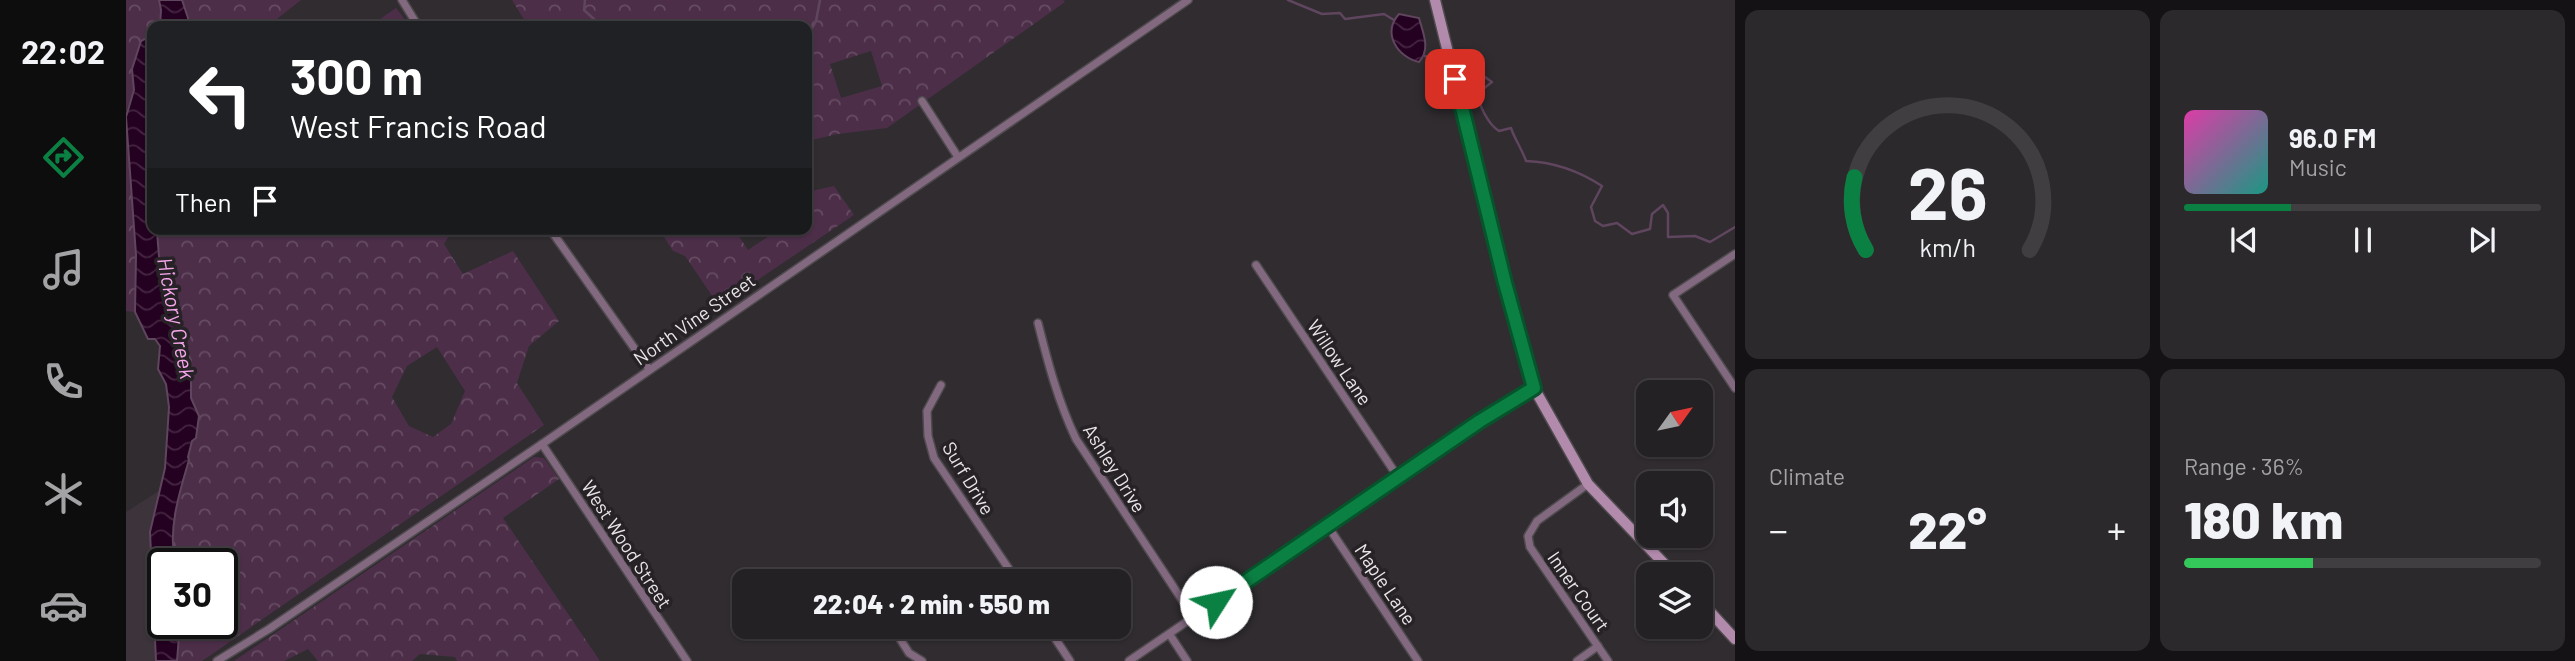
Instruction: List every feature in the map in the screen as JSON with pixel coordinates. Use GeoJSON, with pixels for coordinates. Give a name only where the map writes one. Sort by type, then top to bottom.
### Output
{"type":"FeatureCollection","features":[{"type":"Feature","properties":{"kind":"street"},"geometry":{"type":"LineString","coordinates":[[402,0],[415,21]]}},
{"type":"Feature","properties":{"kind":"street","name":"North Vine Street"},"geometry":{"type":"LineString","coordinates":[[217,661],[270,629],[542,444],[1188,0]]}},
{"type":"Feature","properties":{"kind":"street"},"geometry":{"type":"LineString","coordinates":[[1435,0],[1534,388],[1588,484],[1663,562]]}},
{"type":"Feature","properties":{"kind":"street"},"geometry":{"type":"LineString","coordinates":[[922,101],[958,157]]}},
{"type":"Feature","properties":{"kind":"street"},"geometry":{"type":"LineString","coordinates":[[554,235],[649,369]]}},
{"type":"Feature","properties":{"kind":"street"},"geometry":{"type":"LineString","coordinates":[[1735,254],[1673,295],[1735,388]]}},
{"type":"Feature","properties":{"kind":"street","name":"Willow Lane"},"geometry":{"type":"LineString","coordinates":[[1256,265],[1398,477]]}},
{"type":"Feature","properties":{"kind":"street","name":"Ashley Drive"},"geometry":{"type":"LineString","coordinates":[[1038,323],[1062,410],[1076,439],[1194,618]]}},
{"type":"Feature","properties":{"kind":"street","name":"Surf Drive"},"geometry":{"type":"LineString","coordinates":[[941,385],[927,411],[928,436],[934,458],[1009,569]]}},
{"type":"Feature","properties":{"kind":"street"},"geometry":{"type":"LineString","coordinates":[[1129,661],[1480,421],[1534,388]]}},
{"type":"Feature","properties":{"kind":"street","name":"West Wood Street"},"geometry":{"type":"LineString","coordinates":[[542,444],[687,661]]}},
{"type":"Feature","properties":{"kind":"street","name":"Inner Court"},"geometry":{"type":"LineString","coordinates":[[1588,484],[1537,520],[1528,536],[1530,547],[1608,661]]}},
{"type":"Feature","properties":{"kind":"street","name":"Maple Lane"},"geometry":{"type":"LineString","coordinates":[[1327,525],[1418,661]]}},
{"type":"Feature","properties":{"kind":"street"},"geometry":{"type":"LineString","coordinates":[[1713,616],[1735,639]]}},
{"type":"Feature","properties":{"kind":"street"},"geometry":{"type":"LineString","coordinates":[[1170,635],[1187,661]]}},
{"type":"Feature","properties":{"kind":"street"},"geometry":{"type":"LineString","coordinates":[[900,639],[909,653],[922,661]]}},
{"type":"Feature","properties":{"kind":"street"},"geometry":{"type":"LineString","coordinates":[[1056,639],[1070,661]]}},
{"type":"Feature","properties":{"kind":"street"},"geometry":{"type":"LineString","coordinates":[[1577,661],[1598,646]]}},
{"type":"Feature","properties":{"kind":"shaded area"},"geometry":{"type":"Polygon","coordinates":[[[160,490],[150,532],[151,548],[147,548],[147,639],[155,639],[156,661],[126,661],[126,512],[160,490]]]}},
{"type":"Feature","properties":{"kind":"green space"},"geometry":{"type":"Polygon","coordinates":[[[126,0],[159,0],[160,21],[147,21],[147,38],[141,41],[132,69],[134,90],[126,111],[126,0]]]}},
{"type":"Feature","properties":{"kind":"green space"},"geometry":{"type":"Polygon","coordinates":[[[182,0],[301,0],[274,21],[188,21],[182,0]]]}},
{"type":"Feature","properties":{"kind":"green space"},"geometry":{"type":"Polygon","coordinates":[[[512,0],[1065,2],[887,128],[812,140],[812,21],[525,21],[512,0]],[[871,51],[830,64],[841,98],[882,86],[871,51]]]}},
{"type":"Feature","properties":{"kind":"green space"},"geometry":{"type":"Polygon","coordinates":[[[396,8],[406,21],[377,21],[396,8]]]}},
{"type":"Feature","properties":{"kind":"green space"},"geometry":{"type":"Polygon","coordinates":[[[126,117],[136,255],[135,312],[126,311],[126,117]]]}},
{"type":"Feature","properties":{"kind":"green space"},"geometry":{"type":"Polygon","coordinates":[[[834,186],[854,215],[719,306],[685,256],[673,251],[663,235],[738,235],[748,250],[770,235],[812,235],[812,191],[834,186]]]}},
{"type":"Feature","properties":{"kind":"green space"},"geometry":{"type":"Polygon","coordinates":[[[157,235],[449,235],[444,244],[463,274],[513,251],[559,321],[529,346],[517,383],[544,425],[238,636],[238,548],[173,548],[176,512],[199,416],[191,398],[191,360],[185,348],[185,334],[176,312],[168,305],[162,293],[157,235]],[[437,347],[407,366],[392,397],[409,426],[433,437],[451,424],[465,391],[437,347]]]}},
{"type":"Feature","properties":{"kind":"green space"},"geometry":{"type":"Polygon","coordinates":[[[534,457],[544,458],[559,479],[503,518],[600,661],[457,661],[455,657],[420,654],[412,661],[318,661],[308,649],[284,661],[234,661],[534,457]]]}},
{"type":"Feature","properties":{"kind":"green space"},"geometry":{"type":"Polygon","coordinates":[[[179,639],[234,639],[202,661],[177,661],[179,639]]]}},
{"type":"Feature","properties":{"kind":"water"},"geometry":{"type":"Polygon","coordinates":[[[159,0],[182,0],[188,21],[160,21],[159,0]]]}},
{"type":"Feature","properties":{"kind":"water"},"geometry":{"type":"Polygon","coordinates":[[[1399,14],[1419,18],[1425,52],[1419,62],[1404,55],[1394,43],[1392,29],[1399,14]]]}},
{"type":"Feature","properties":{"kind":"water","name":"Hickory Creek"},"geometry":{"type":"Polygon","coordinates":[[[147,38],[147,235],[157,235],[162,293],[168,305],[176,312],[185,334],[185,348],[191,360],[191,398],[199,416],[196,438],[192,441],[176,511],[173,548],[151,548],[150,532],[165,468],[169,407],[166,384],[158,369],[160,346],[155,339],[148,339],[135,312],[136,255],[126,117],[134,90],[132,69],[141,41],[147,38]]]}},
{"type":"Feature","properties":{"kind":"water"},"geometry":{"type":"Polygon","coordinates":[[[155,639],[179,639],[177,661],[156,661],[155,639]]]}},
{"type":"Feature","properties":{"kind":"waterway"},"geometry":{"type":"LineString","coordinates":[[585,0],[584,10],[595,21]]}},
{"type":"Feature","properties":{"kind":"waterway"},"geometry":{"type":"LineString","coordinates":[[812,29],[820,0]]}},
{"type":"Feature","properties":{"kind":"waterway"},"geometry":{"type":"LineString","coordinates":[[1288,0],[1322,14],[1340,13],[1345,19],[1384,14],[1394,20]]}},
{"type":"Feature","properties":{"kind":"waterway"},"geometry":{"type":"LineString","coordinates":[[1425,56],[1443,63]]}},
{"type":"Feature","properties":{"kind":"waterway"},"geometry":{"type":"LineString","coordinates":[[1458,70],[1472,68],[1492,82],[1478,93],[1482,109],[1499,131],[1511,128],[1526,161],[1566,168],[1602,186],[1591,207],[1595,221],[1603,226],[1617,223],[1632,234],[1650,229],[1652,214],[1663,205],[1668,213],[1668,237],[1695,236],[1710,242],[1735,227]]}},
{"type":"Feature","properties":{"kind":"route"},"geometry":{"type":"LineString","coordinates":[[1216,602],[1480,421],[1534,388],[1455,79]]}}]}
